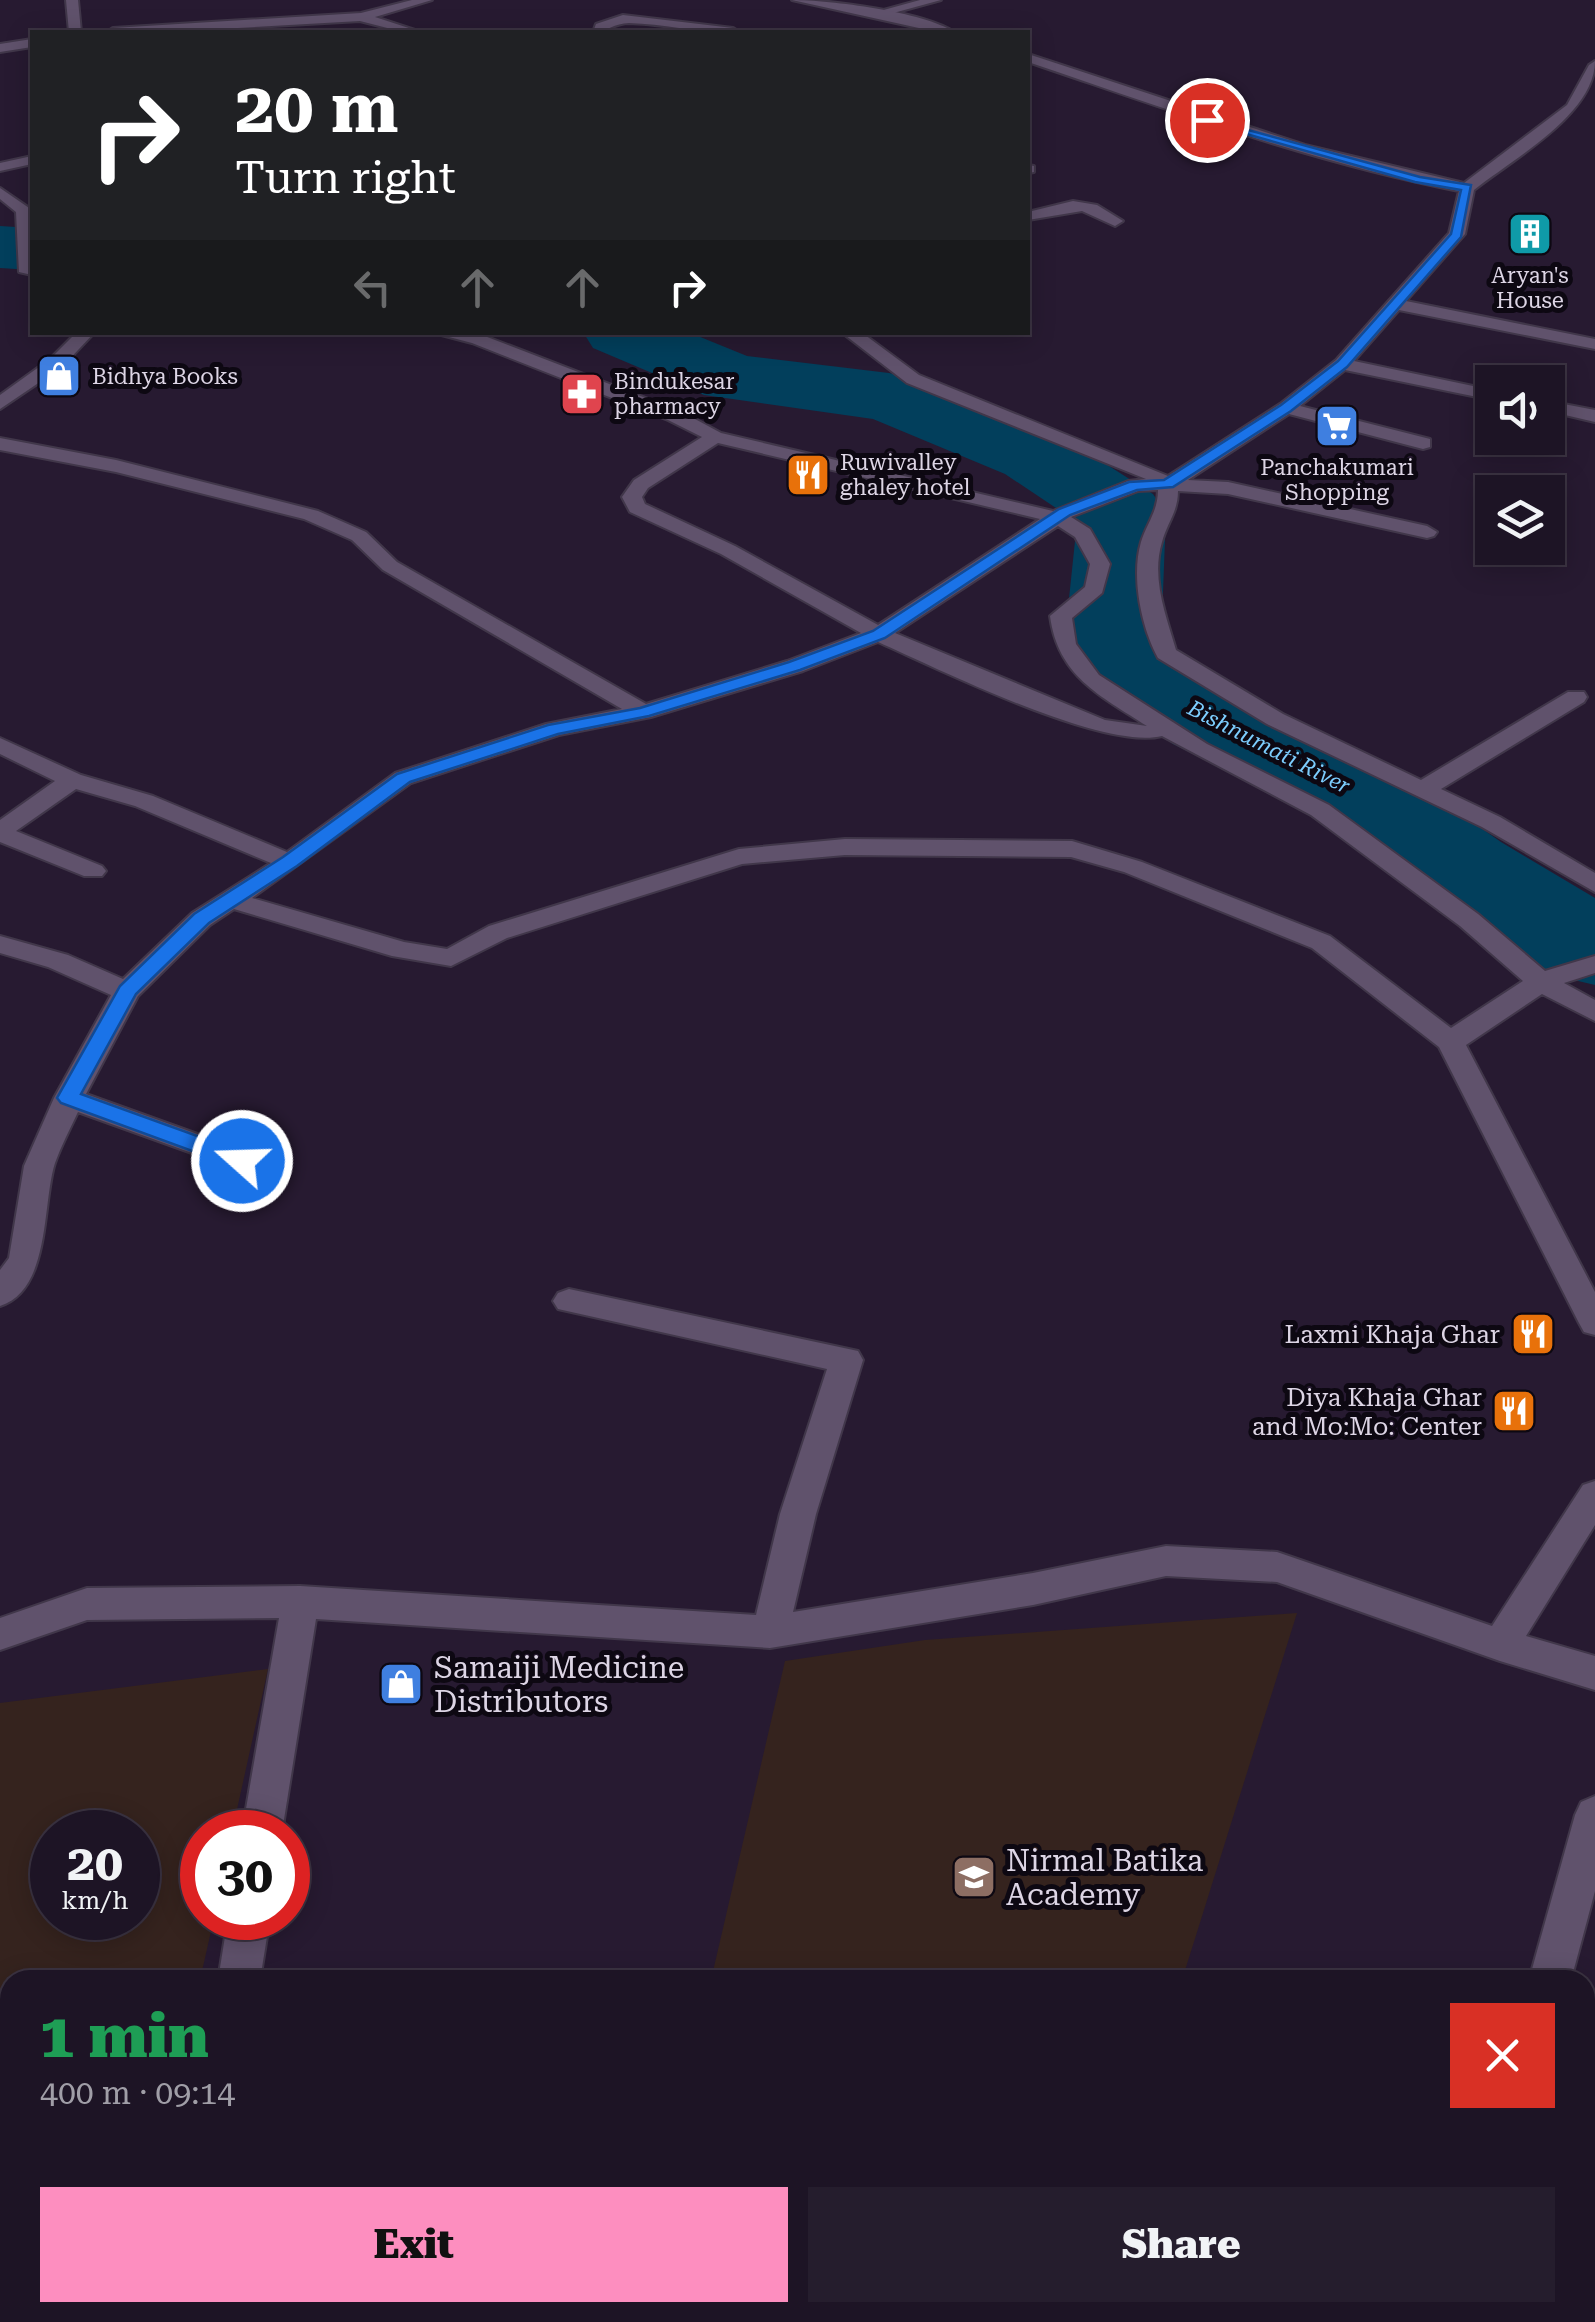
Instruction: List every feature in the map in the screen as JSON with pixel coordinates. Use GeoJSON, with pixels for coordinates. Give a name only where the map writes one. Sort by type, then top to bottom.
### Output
{"type":"FeatureCollection","features":[{"type":"Feature","properties":{"kind":"street"},"geometry":{"type":"LineString","coordinates":[[72,0],[75,30]]}},
{"type":"Feature","properties":{"kind":"street"},"geometry":{"type":"LineString","coordinates":[[157,30],[361,17],[426,0]]}},
{"type":"Feature","properties":{"kind":"street"},"geometry":{"type":"LineString","coordinates":[[798,0],[940,30]]}},
{"type":"Feature","properties":{"kind":"street"},"geometry":{"type":"LineString","coordinates":[[875,14],[935,0]]}},
{"type":"Feature","properties":{"kind":"street"},"geometry":{"type":"LineString","coordinates":[[246,26],[260,6]]}},
{"type":"Feature","properties":{"kind":"street"},"geometry":{"type":"LineString","coordinates":[[361,17],[407,30]]}},
{"type":"Feature","properties":{"kind":"street"},"geometry":{"type":"LineString","coordinates":[[599,30],[623,19],[715,30]]}},
{"type":"Feature","properties":{"kind":"street"},"geometry":{"type":"LineString","coordinates":[[0,48],[30,44]]}},
{"type":"Feature","properties":{"kind":"street"},"geometry":{"type":"LineString","coordinates":[[1030,59],[1237,129],[1418,180],[1467,188]]}},
{"type":"Feature","properties":{"kind":"street"},"geometry":{"type":"LineString","coordinates":[[1168,484],[1286,408],[1342,364],[1456,234],[1467,188],[1572,107],[1595,65]]}},
{"type":"Feature","properties":{"kind":"street"},"geometry":{"type":"LineString","coordinates":[[0,167],[30,160]]}},
{"type":"Feature","properties":{"kind":"street"},"geometry":{"type":"LineString","coordinates":[[0,192],[28,209],[25,268]]}},
{"type":"Feature","properties":{"kind":"street"},"geometry":{"type":"LineString","coordinates":[[1030,216],[1073,205],[1093,205],[1115,221]]}},
{"type":"Feature","properties":{"kind":"street"},"geometry":{"type":"LineString","coordinates":[[1395,304],[1595,344]]}},
{"type":"Feature","properties":{"kind":"street"},"geometry":{"type":"LineString","coordinates":[[0,404],[56,363],[85,335]]}},
{"type":"Feature","properties":{"kind":"street"},"geometry":{"type":"LineString","coordinates":[[454,335],[476,339],[675,416],[714,438],[1062,515],[1083,533],[1100,564],[1095,589],[1062,616],[1065,644],[1091,680],[1199,748],[1320,810],[1469,920],[1541,982],[1595,1012]]}},
{"type":"Feature","properties":{"kind":"street"},"geometry":{"type":"LineString","coordinates":[[853,335],[914,379],[1146,471],[1168,484]]}},
{"type":"Feature","properties":{"kind":"street"},"geometry":{"type":"LineString","coordinates":[[1342,364],[1475,391]]}},
{"type":"Feature","properties":{"kind":"street"},"geometry":{"type":"LineString","coordinates":[[1286,408],[1423,443]]}},
{"type":"Feature","properties":{"kind":"street"},"geometry":{"type":"LineString","coordinates":[[1565,410],[1595,416]]}},
{"type":"Feature","properties":{"kind":"street"},"geometry":{"type":"LineString","coordinates":[[714,438],[641,484],[632,497],[637,508],[728,550],[879,634],[1100,726],[1146,733],[1168,728]]}},
{"type":"Feature","properties":{"kind":"street"},"geometry":{"type":"LineString","coordinates":[[0,444],[116,466],[310,515],[359,536],[390,566],[643,712]]}},
{"type":"Feature","properties":{"kind":"street"},"geometry":{"type":"LineString","coordinates":[[1168,484],[1169,513],[1151,543],[1148,590],[1166,653],[1275,719],[1491,822],[1595,884]]}},
{"type":"Feature","properties":{"kind":"street"},"geometry":{"type":"LineString","coordinates":[[0,1294],[40,1166],[68,1098],[127,991],[202,919],[290,862],[403,778],[554,729],[643,712],[794,666],[879,634],[1062,515],[1134,485],[1228,488],[1426,532]]}},
{"type":"Feature","properties":{"kind":"street"},"geometry":{"type":"LineString","coordinates":[[1423,790],[1576,697]]}},
{"type":"Feature","properties":{"kind":"street"},"geometry":{"type":"LineString","coordinates":[[0,745],[72,780],[144,801],[290,862]]}},
{"type":"Feature","properties":{"kind":"street"},"geometry":{"type":"LineString","coordinates":[[0,832],[72,780]]}},
{"type":"Feature","properties":{"kind":"street"},"geometry":{"type":"LineString","coordinates":[[0,832],[92,871]]}},
{"type":"Feature","properties":{"kind":"street"},"geometry":{"type":"LineString","coordinates":[[228,900],[401,950],[451,958],[498,932],[738,857],[845,848],[1072,849],[1133,867],[1321,942],[1393,994],[1450,1042],[1595,1323]]}},
{"type":"Feature","properties":{"kind":"street"},"geometry":{"type":"LineString","coordinates":[[0,944],[58,960],[127,991]]}},
{"type":"Feature","properties":{"kind":"street"},"geometry":{"type":"LineString","coordinates":[[1450,1042],[1541,982],[1583,969]]}},
{"type":"Feature","properties":{"kind":"street"},"geometry":{"type":"LineString","coordinates":[[68,1098],[242,1161]]}},
{"type":"Feature","properties":{"kind":"street"},"geometry":{"type":"LineString","coordinates":[[570,1301],[846,1360],[798,1514],[770,1632]]}},
{"type":"Feature","properties":{"kind":"street"},"geometry":{"type":"LineString","coordinates":[[1500,1645],[1595,1496]]}},
{"type":"Feature","properties":{"kind":"street"},"geometry":{"type":"LineString","coordinates":[[0,1634],[87,1604],[300,1602],[770,1632],[1033,1590],[1166,1561],[1277,1567],[1595,1674]]}},
{"type":"Feature","properties":{"kind":"street"},"geometry":{"type":"LineString","coordinates":[[266,1810],[300,1602]]}},
{"type":"Feature","properties":{"kind":"street"},"geometry":{"type":"LineString","coordinates":[[1553,1970],[1595,1815]]}},
{"type":"Feature","properties":{"kind":"street"},"geometry":{"type":"LineString","coordinates":[[240,1970],[245,1940]]}},
{"type":"Feature","properties":{"kind":"shaded area","name":"Nirmal Batika Academy"},"geometry":{"type":"Polygon","coordinates":[[[1297,1613],[1185,1970],[713,1970],[785,1661],[925,1640],[1297,1613]]]}},
{"type":"Feature","properties":{"kind":"shaded area"},"geometry":{"type":"Polygon","coordinates":[[[268,1669],[237,1810],[180,1810],[180,1940],[209,1940],[202,1970],[0,1970],[0,1703],[268,1669]]]}},
{"type":"Feature","properties":{"kind":"waterway","name":"Bishnumati River"},"geometry":{"type":"LineString","coordinates":[[0,247],[30,249]]}},
{"type":"Feature","properties":{"kind":"waterway","name":"Bishnumati River"},"geometry":{"type":"LineString","coordinates":[[627,335],[732,378],[889,397],[1035,456],[1122,513],[1112,656],[1209,722],[1363,795],[1461,866],[1595,949]]}},
{"type":"Feature","properties":{"kind":"place","name":"Aryan's House"},"geometry":{"type":"Point","coordinates":[1530,234]}},
{"type":"Feature","properties":{"kind":"place","name":"Bidhya Books"},"geometry":{"type":"Point","coordinates":[59,376]}},
{"type":"Feature","properties":{"kind":"place","name":"Bindukesar pharmacy"},"geometry":{"type":"Point","coordinates":[582,394]}},
{"type":"Feature","properties":{"kind":"place","name":"Panchakumari Shopping"},"geometry":{"type":"Point","coordinates":[1337,426]}},
{"type":"Feature","properties":{"kind":"place","name":"Ruwivalley ghaley hotel"},"geometry":{"type":"Point","coordinates":[808,475]}},
{"type":"Feature","properties":{"kind":"place","name":"Laxmi Khaja Ghar"},"geometry":{"type":"Point","coordinates":[1533,1334]}},
{"type":"Feature","properties":{"kind":"place","name":"Diya Khaja Ghar and Mo:Mo: Center"},"geometry":{"type":"Point","coordinates":[1514,1411]}},
{"type":"Feature","properties":{"kind":"place","name":"Samaiji Medicine Distributors"},"geometry":{"type":"Point","coordinates":[401,1684]}},
{"type":"Feature","properties":{"kind":"place","name":"Nirmal Batika Academy"},"geometry":{"type":"Point","coordinates":[974,1877]}},
{"type":"Feature","properties":{"kind":"route"},"geometry":{"type":"LineString","coordinates":[[242,1161],[68,1098],[127,991],[202,919],[290,862],[403,778],[554,729],[643,712],[794,666],[879,634],[1065,512],[1134,485],[1168,484],[1286,408],[1342,364],[1456,234],[1467,188],[1418,180],[1207,120]]}}]}
